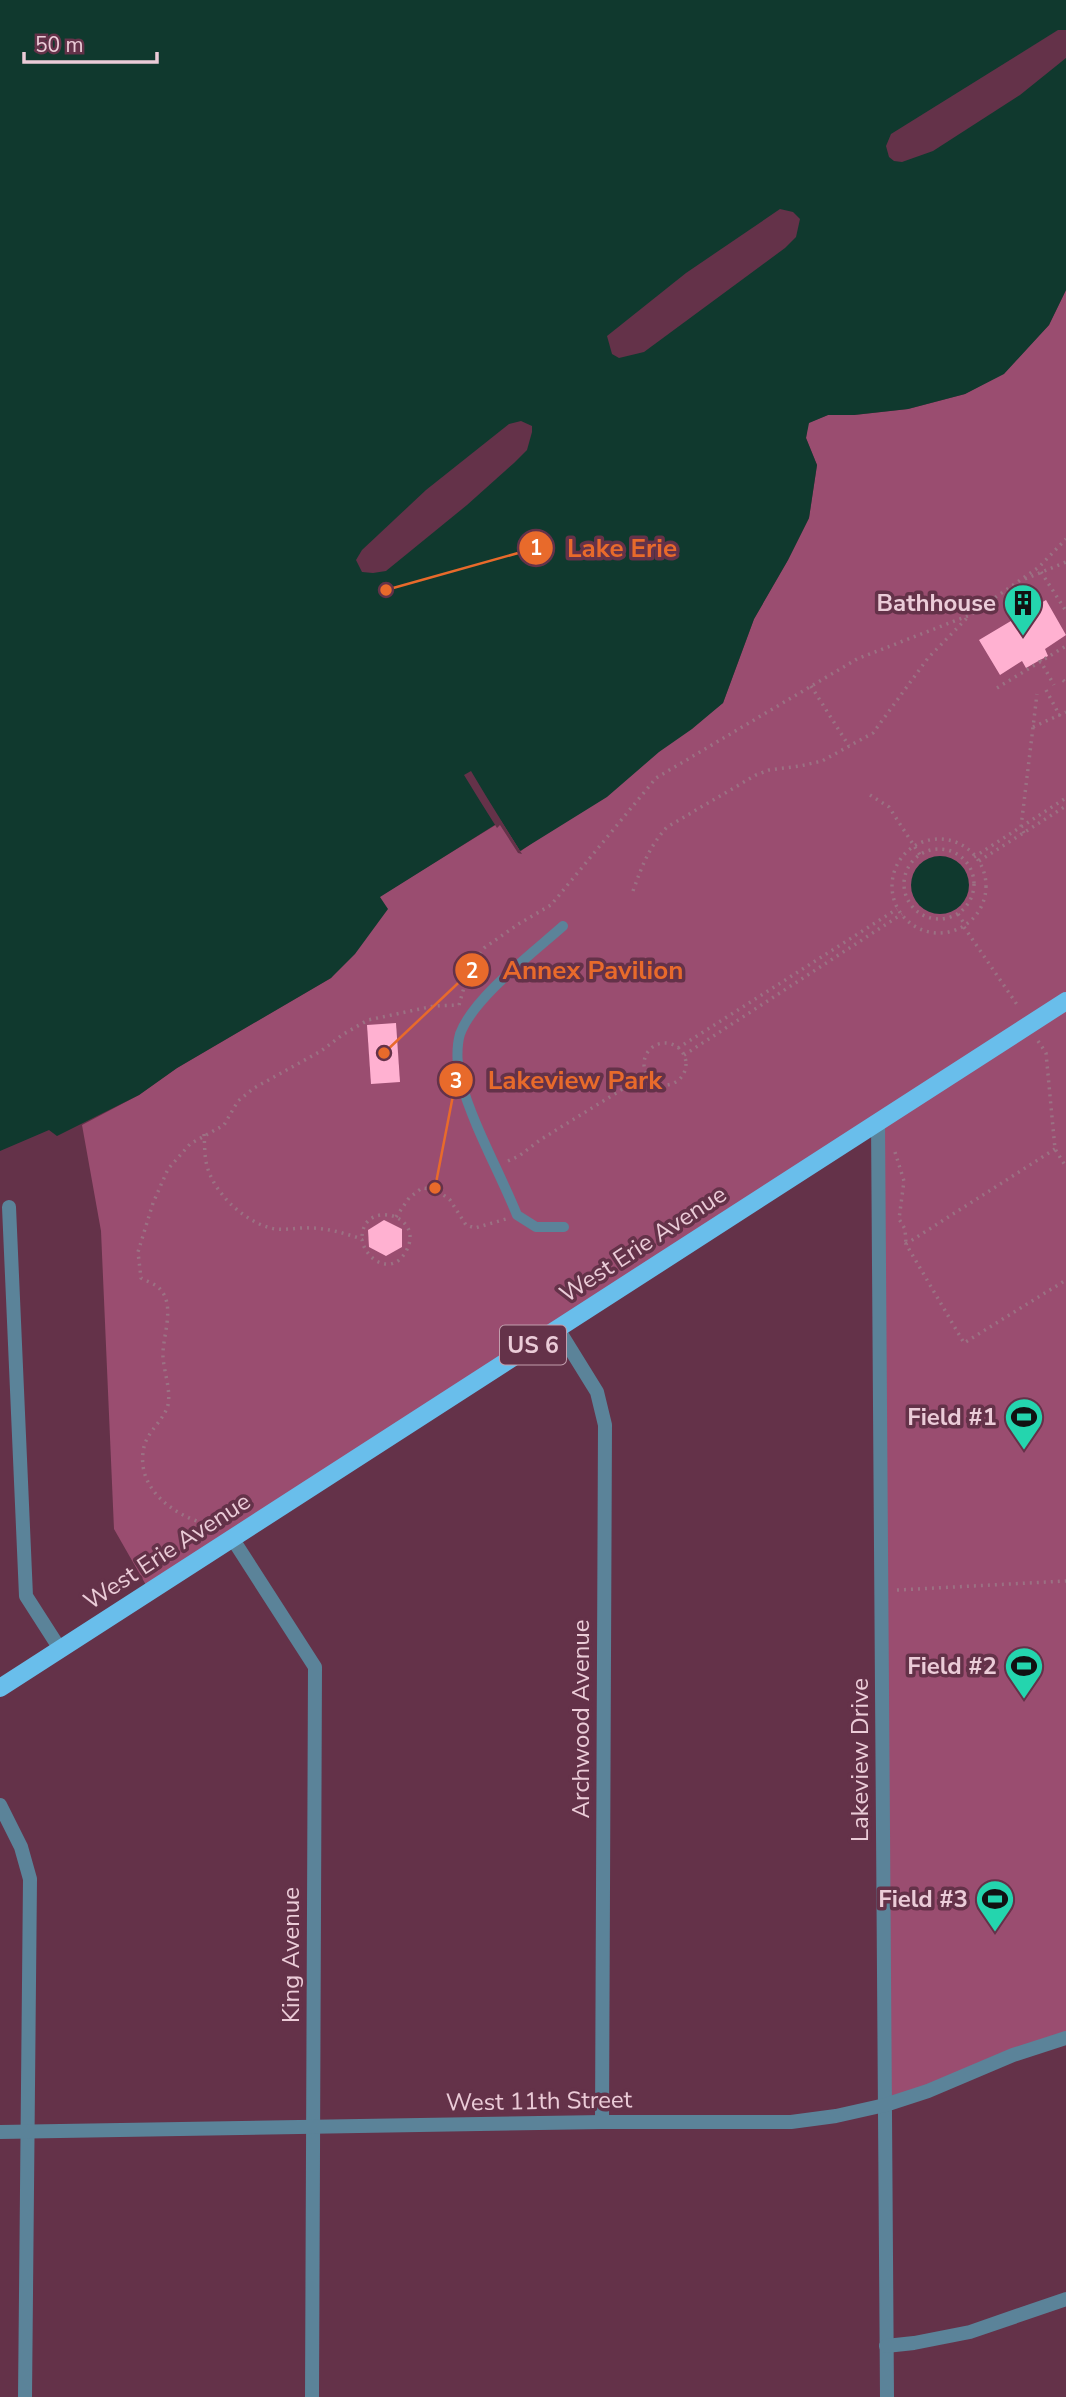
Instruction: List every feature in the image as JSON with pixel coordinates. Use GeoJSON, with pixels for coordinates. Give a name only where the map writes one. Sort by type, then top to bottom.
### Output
{"type":"FeatureCollection","features":[{"type":"Feature","properties":{"kind":"main road","name":"West Erie Avenue"},"geometry":{"type":"LineString","coordinates":[[0,1688],[1066,1001]]}},
{"type":"Feature","properties":{"kind":"street","name":"Lakeview Drive"},"geometry":{"type":"LineString","coordinates":[[878,1122],[887,2397]]}},
{"type":"Feature","properties":{"kind":"street"},"geometry":{"type":"LineString","coordinates":[[9,1208],[26,1596],[60,1649]]}},
{"type":"Feature","properties":{"kind":"street","name":"Archwood Avenue"},"geometry":{"type":"LineString","coordinates":[[558,1329],[597,1392],[605,1425],[602,2122]]}},
{"type":"Feature","properties":{"kind":"street","name":"King Avenue"},"geometry":{"type":"LineString","coordinates":[[232,1538],[315,1667],[312,2397]]}},
{"type":"Feature","properties":{"kind":"street"},"geometry":{"type":"LineString","coordinates":[[0,1805],[21,1847],[30,1879],[25,2397]]}},
{"type":"Feature","properties":{"kind":"street","name":"West 11th Street"},"geometry":{"type":"LineString","coordinates":[[0,2133],[602,2122],[791,2122],[836,2116],[885,2105],[928,2091],[1013,2055],[1066,2038]]}},
{"type":"Feature","properties":{"kind":"street"},"geometry":{"type":"LineString","coordinates":[[886,2346],[970,2332],[1066,2299]]}},
{"type":"Feature","properties":{"kind":"lane"},"geometry":{"type":"LineString","coordinates":[[563,926],[501,981],[470,1016],[460,1034],[457,1049],[460,1080],[517,1215],[536,1227],[564,1227]]}},
{"type":"Feature","properties":{"kind":"path"},"geometry":{"type":"LineString","coordinates":[[633,891],[644,859],[667,827],[756,775],[769,770],[822,761],[873,733],[928,658],[970,615],[1039,567],[1066,539]]}},
{"type":"Feature","properties":{"kind":"path"},"geometry":{"type":"LineString","coordinates":[[1016,583],[1066,562]]}},
{"type":"Feature","properties":{"kind":"path"},"geometry":{"type":"LineString","coordinates":[[1041,572],[1066,611]]}},
{"type":"Feature","properties":{"kind":"path"},"geometry":{"type":"LineString","coordinates":[[459,1005],[469,970],[484,948],[551,905],[656,778],[857,659],[970,615]]}},
{"type":"Feature","properties":{"kind":"path"},"geometry":{"type":"LineString","coordinates":[[996,688],[1066,646]]}},
{"type":"Feature","properties":{"kind":"path"},"geometry":{"type":"LineString","coordinates":[[1040,661],[1054,685]]}},
{"type":"Feature","properties":{"kind":"path"},"geometry":{"type":"LineString","coordinates":[[811,687],[849,746]]}},
{"type":"Feature","properties":{"kind":"path"},"geometry":{"type":"LineString","coordinates":[[1046,690],[1060,716]]}},
{"type":"Feature","properties":{"kind":"path"},"geometry":{"type":"LineString","coordinates":[[1024,833],[1021,827],[1037,694]]}},
{"type":"Feature","properties":{"kind":"path"},"geometry":{"type":"LineString","coordinates":[[1033,727],[1066,712]]}},
{"type":"Feature","properties":{"kind":"path"},"geometry":{"type":"LineString","coordinates":[[870,795],[890,807],[920,855]]}},
{"type":"Feature","properties":{"kind":"path"},"geometry":{"type":"LineString","coordinates":[[968,865],[1021,827],[1065,802]]}},
{"type":"Feature","properties":{"kind":"path"},"geometry":{"type":"LineString","coordinates":[[977,859],[1024,833],[1065,802]]}},
{"type":"Feature","properties":{"kind":"path"},"geometry":{"type":"LineString","coordinates":[[937,839],[953,842],[968,850],[977,859],[984,875],[984,897],[974,917],[964,926],[949,932],[920,930],[899,911],[892,895],[892,879],[898,864],[908,851],[915,847],[937,839]]}},
{"type":"Feature","properties":{"kind":"path"},"geometry":{"type":"LineString","coordinates":[[942,849],[952,852],[968,865],[974,877],[974,889],[970,901],[957,914],[940,919],[928,918],[909,904],[904,882],[907,871],[920,855],[942,849]]}},
{"type":"Feature","properties":{"kind":"path"},"geometry":{"type":"LineString","coordinates":[[684,1055],[844,952],[909,904]]}},
{"type":"Feature","properties":{"kind":"path"},"geometry":{"type":"LineString","coordinates":[[678,1048],[840,945],[899,911]]}},
{"type":"Feature","properties":{"kind":"path"},"geometry":{"type":"LineString","coordinates":[[957,914],[1018,1006]]}},
{"type":"Feature","properties":{"kind":"path"},"geometry":{"type":"LineString","coordinates":[[840,945],[844,952]]}},
{"type":"Feature","properties":{"kind":"path"},"geometry":{"type":"LineString","coordinates":[[793,975],[798,982]]}},
{"type":"Feature","properties":{"kind":"path"},"geometry":{"type":"LineString","coordinates":[[203,1523],[183,1517],[169,1506],[154,1493],[143,1472],[144,1445],[168,1404],[163,1352],[167,1315],[166,1302],[160,1289],[141,1278],[138,1252],[153,1203],[168,1169],[190,1144],[224,1125],[238,1101],[254,1088],[321,1051],[342,1034],[368,1020],[452,1004],[459,1005],[470,1016]]}},
{"type":"Feature","properties":{"kind":"path"},"geometry":{"type":"LineString","coordinates":[[741,1008],[746,1015]]}},
{"type":"Feature","properties":{"kind":"path"},"geometry":{"type":"LineString","coordinates":[[1038,1041],[1046,1053],[1055,1149],[1066,1167]]}},
{"type":"Feature","properties":{"kind":"path"},"geometry":{"type":"LineString","coordinates":[[664,1043],[678,1048],[684,1055],[685,1070],[672,1084],[658,1083],[647,1074],[645,1060],[652,1048],[664,1043]]}},
{"type":"Feature","properties":{"kind":"path"},"geometry":{"type":"LineString","coordinates":[[497,1166],[519,1156],[540,1140],[647,1074]]}},
{"type":"Feature","properties":{"kind":"path"},"geometry":{"type":"LineString","coordinates":[[204,1135],[209,1172],[217,1188],[233,1206],[245,1214],[267,1227],[291,1230],[313,1228],[362,1240]]}},
{"type":"Feature","properties":{"kind":"path"},"geometry":{"type":"LineString","coordinates":[[892,1145],[904,1181],[899,1219],[905,1229],[906,1244],[964,1343],[1066,1280]]}},
{"type":"Feature","properties":{"kind":"path"},"geometry":{"type":"LineString","coordinates":[[906,1244],[1055,1149]]}},
{"type":"Feature","properties":{"kind":"path"},"geometry":{"type":"LineString","coordinates":[[396,1217],[409,1198],[422,1188],[437,1189],[450,1200],[466,1225],[475,1228],[517,1215]]}},
{"type":"Feature","properties":{"kind":"path"},"geometry":{"type":"LineString","coordinates":[[389,1213],[407,1225],[410,1238],[406,1252],[398,1261],[389,1264],[372,1260],[366,1254],[362,1240],[367,1223],[378,1215],[389,1213]]}},
{"type":"Feature","properties":{"kind":"path"},"geometry":{"type":"LineString","coordinates":[[881,1590],[1066,1581]]}},
{"type":"Feature","properties":{"kind":"shaded area"},"geometry":{"type":"Polygon","coordinates":[[[0,0],[1066,0],[1066,290],[1049,325],[1004,374],[965,394],[908,409],[828,415],[809,423],[806,438],[817,465],[809,518],[754,619],[723,703],[692,729],[659,752],[607,797],[520,851],[501,821],[380,897],[388,909],[355,954],[331,978],[177,1068],[139,1095],[57,1136],[49,1130],[0,1151],[0,0]]]}},
{"type":"Feature","properties":{"kind":"shaded area"},"geometry":{"type":"Polygon","coordinates":[[[1066,290],[1066,2038],[885,2105],[878,1123],[150,1592],[114,1529],[101,1231],[82,1125],[139,1095],[177,1068],[331,978],[387,909],[379,897],[502,821],[521,851],[723,703],[754,619],[809,518],[817,465],[806,438],[808,423],[828,415],[908,409],[965,394],[1004,373],[1049,325],[1066,290]]]}},
{"type":"Feature","properties":{"kind":"shaded area"},"geometry":{"type":"Polygon","coordinates":[[[934,856],[946,856],[961,864],[969,879],[969,891],[961,906],[946,914],[934,914],[919,906],[911,891],[911,879],[919,864],[934,856]]]}},
{"type":"Feature","properties":{"kind":"pier"},"geometry":{"type":"Polygon","coordinates":[[[1058,30],[1066,30],[1066,58],[1020,95],[933,151],[902,162],[889,157],[886,146],[891,134],[1058,30]]]}},
{"type":"Feature","properties":{"kind":"pier"},"geometry":{"type":"Polygon","coordinates":[[[780,209],[793,212],[800,219],[796,237],[785,248],[644,352],[619,358],[612,354],[607,336],[686,273],[780,209]]]}},
{"type":"Feature","properties":{"kind":"pier"},"geometry":{"type":"Polygon","coordinates":[[[521,421],[532,426],[532,432],[527,450],[514,463],[386,571],[362,572],[356,560],[362,550],[426,490],[509,424],[521,421]]]}},
{"type":"Feature","properties":{"kind":"pier"},"geometry":{"type":"Polygon","coordinates":[[[471,771],[522,854],[518,853],[500,825],[497,828],[464,775],[471,771]]]}},
{"type":"Feature","properties":{"kind":"building","name":"Bathhouse"},"geometry":{"type":"Polygon","coordinates":[[[1046,600],[1066,635],[1045,649],[1048,656],[1026,668],[1022,661],[1000,675],[979,640],[1046,600]]]}},
{"type":"Feature","properties":{"kind":"building"},"geometry":{"type":"Polygon","coordinates":[[[396,1023],[400,1082],[371,1084],[367,1025],[396,1023]]]}},
{"type":"Feature","properties":{"kind":"building"},"geometry":{"type":"Polygon","coordinates":[[[384,1220],[402,1229],[402,1247],[386,1256],[369,1247],[368,1230],[384,1220]]]}},
{"type":"Feature","properties":{"kind":"place","name":"Lake Erie"},"geometry":{"type":"Point","coordinates":[386,590]}},
{"type":"Feature","properties":{"kind":"place","name":"Bathhouse"},"geometry":{"type":"Point","coordinates":[1023,637]}},
{"type":"Feature","properties":{"kind":"place","name":"Annex Pavilion"},"geometry":{"type":"Point","coordinates":[384,1053]}},
{"type":"Feature","properties":{"kind":"place","name":"Lakeview Park"},"geometry":{"type":"Point","coordinates":[435,1188]}},
{"type":"Feature","properties":{"kind":"place","name":"Field #1"},"geometry":{"type":"Point","coordinates":[1024,1451]}},
{"type":"Feature","properties":{"kind":"place","name":"Field #2"},"geometry":{"type":"Point","coordinates":[1024,1700]}},
{"type":"Feature","properties":{"kind":"place","name":"Field #3"},"geometry":{"type":"Point","coordinates":[995,1933]}}]}
